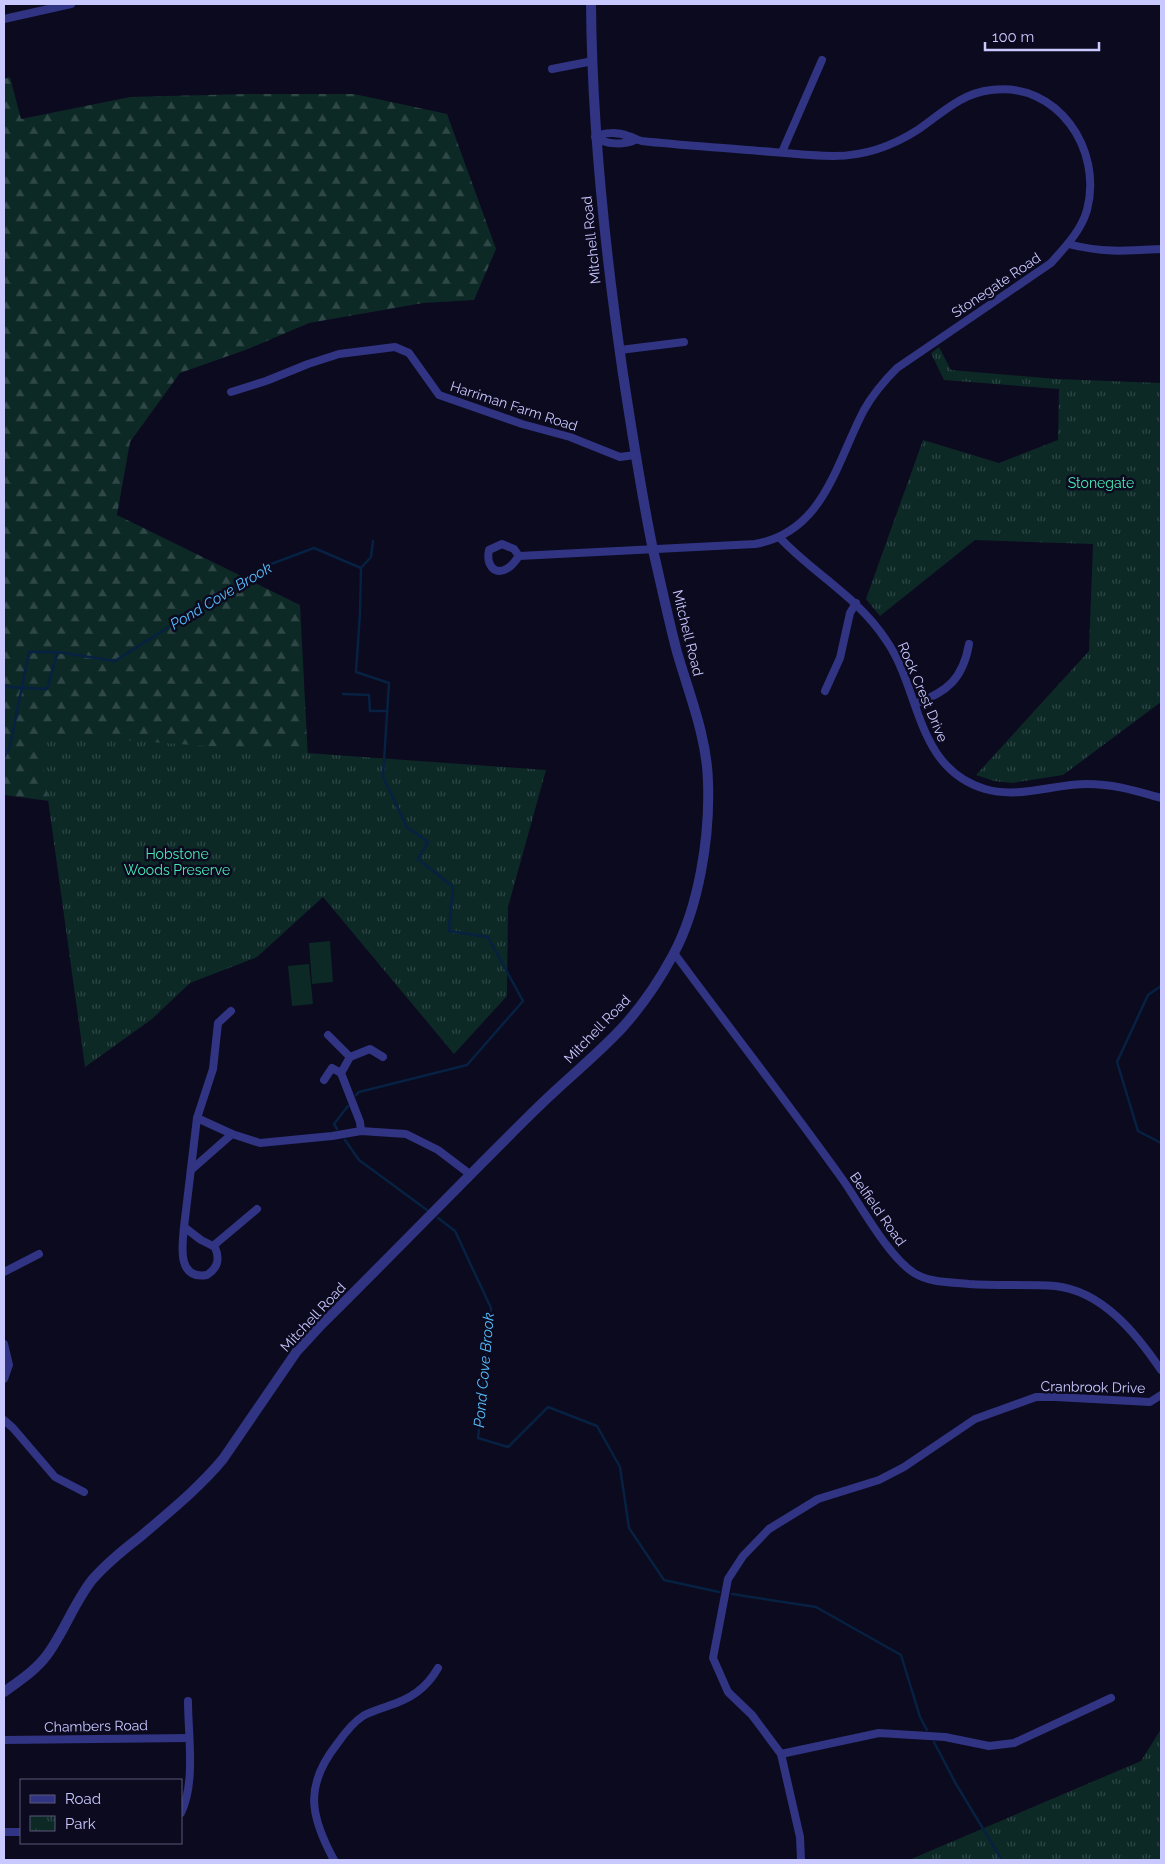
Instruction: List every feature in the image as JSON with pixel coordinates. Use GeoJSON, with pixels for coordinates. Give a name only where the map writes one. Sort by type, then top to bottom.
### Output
{"type":"FeatureCollection","features":[{"type":"Feature","properties":{"kind":"street"},"geometry":{"type":"LineString","coordinates":[[4,19],[55,6],[71,4]]}},
{"type":"Feature","properties":{"kind":"street","name":"Mitchell Road"},"geometry":{"type":"LineString","coordinates":[[4,1692],[35,1668],[46,1656],[62,1632],[82,1594],[110,1562],[213,1472],[297,1351],[320,1326],[538,1106],[636,1012],[656,984],[674,953],[687,925],[697,890],[708,810],[707,766],[700,733],[671,629],[653,549],[620,350],[603,227],[596,137],[591,4]]}},
{"type":"Feature","properties":{"kind":"street"},"geometry":{"type":"LineString","coordinates":[[782,152],[822,60]]}},
{"type":"Feature","properties":{"kind":"street"},"geometry":{"type":"LineString","coordinates":[[552,70],[593,61]]}},
{"type":"Feature","properties":{"kind":"street","name":"Stonegate Road"},"geometry":{"type":"LineString","coordinates":[[519,556],[680,546],[755,544],[780,538],[802,523],[828,490],[865,408],[879,386],[897,368],[1051,263],[1068,244],[1081,225],[1087,209],[1090,192],[1090,166],[1085,151],[1071,124],[1057,109],[1040,99],[1022,92],[996,89],[969,95],[918,130],[878,150],[843,156],[635,140],[627,144],[602,141],[596,137]]}},
{"type":"Feature","properties":{"kind":"street"},"geometry":{"type":"LineString","coordinates":[[1068,244],[1112,252],[1161,249]]}},
{"type":"Feature","properties":{"kind":"street"},"geometry":{"type":"LineString","coordinates":[[620,350],[684,342]]}},
{"type":"Feature","properties":{"kind":"street","name":"Harriman Farm Road"},"geometry":{"type":"LineString","coordinates":[[231,392],[339,354],[395,347],[409,353],[438,395],[522,424],[570,436],[620,456],[636,455]]}},
{"type":"Feature","properties":{"kind":"street","name":"Rock Crest Drive"},"geometry":{"type":"LineString","coordinates":[[780,538],[856,603],[875,623],[899,661],[926,736],[938,757],[954,772],[978,786],[998,792],[1012,793],[1073,785],[1107,785],[1126,788],[1161,798]]}},
{"type":"Feature","properties":{"kind":"street"},"geometry":{"type":"LineString","coordinates":[[825,691],[840,658],[850,613],[856,603]]}},
{"type":"Feature","properties":{"kind":"street"},"geometry":{"type":"LineString","coordinates":[[915,704],[938,694],[950,685],[964,665],[969,644]]}},
{"type":"Feature","properties":{"kind":"street","name":"Belfield Road"},"geometry":{"type":"LineString","coordinates":[[674,953],[843,1180],[896,1257],[914,1273],[933,1281],[1056,1286],[1087,1294],[1116,1314],[1161,1370]]}},
{"type":"Feature","properties":{"kind":"street"},"geometry":{"type":"LineString","coordinates":[[184,1227],[201,1240],[216,1247],[218,1257],[215,1269],[207,1275],[199,1276],[193,1273],[182,1260],[184,1227],[197,1118],[213,1069],[218,1023],[232,1011]]}},
{"type":"Feature","properties":{"kind":"street"},"geometry":{"type":"LineString","coordinates":[[328,1035],[350,1057]]}},
{"type":"Feature","properties":{"kind":"street"},"geometry":{"type":"LineString","coordinates":[[341,1073],[350,1057],[370,1049],[383,1057]]}},
{"type":"Feature","properties":{"kind":"street"},"geometry":{"type":"LineString","coordinates":[[324,1080],[332,1068],[341,1073],[360,1122],[361,1131]]}},
{"type":"Feature","properties":{"kind":"street"},"geometry":{"type":"LineString","coordinates":[[197,1118],[232,1134],[260,1142],[332,1136],[361,1131],[406,1134],[438,1150],[471,1175]]}},
{"type":"Feature","properties":{"kind":"street"},"geometry":{"type":"LineString","coordinates":[[191,1170],[232,1134]]}},
{"type":"Feature","properties":{"kind":"street"},"geometry":{"type":"LineString","coordinates":[[213,1246],[257,1209]]}},
{"type":"Feature","properties":{"kind":"street"},"geometry":{"type":"LineString","coordinates":[[4,1272],[39,1254]]}},
{"type":"Feature","properties":{"kind":"street"},"geometry":{"type":"LineString","coordinates":[[4,1344],[9,1365],[4,1379]]}},
{"type":"Feature","properties":{"kind":"street","name":"Cranbrook Drive"},"geometry":{"type":"LineString","coordinates":[[801,1860],[800,1837],[781,1754],[752,1715],[728,1692],[713,1658],[728,1579],[743,1556],[769,1529],[818,1499],[879,1480],[904,1467],[975,1419],[1036,1397],[1055,1396],[1150,1402],[1161,1395]]}},
{"type":"Feature","properties":{"kind":"street"},"geometry":{"type":"LineString","coordinates":[[4,1420],[55,1477],[84,1492]]}},
{"type":"Feature","properties":{"kind":"street"},"geometry":{"type":"LineString","coordinates":[[334,1860],[325,1844],[314,1814],[316,1784],[324,1761],[348,1729],[363,1716],[411,1697],[431,1680],[438,1668]]}},
{"type":"Feature","properties":{"kind":"street"},"geometry":{"type":"LineString","coordinates":[[781,1754],[879,1734],[945,1737],[989,1746],[998,1746],[1014,1743],[1111,1698]]}},
{"type":"Feature","properties":{"kind":"street"},"geometry":{"type":"LineString","coordinates":[[182,1810],[188,1791],[188,1702]]}},
{"type":"Feature","properties":{"kind":"street","name":"Chambers Road"},"geometry":{"type":"LineString","coordinates":[[4,1740],[189,1738]]}},
{"type":"Feature","properties":{"kind":"street"},"geometry":{"type":"LineString","coordinates":[[4,1832],[20,1832]]}},
{"type":"Feature","properties":{"kind":"green space"},"geometry":{"type":"Polygon","coordinates":[[[10,77],[21,119],[130,97],[245,94],[354,94],[447,114],[496,249],[474,300],[423,303],[309,323],[248,349],[180,373],[130,442],[117,515],[300,605],[312,836],[4,795],[4,79],[10,77]]]}},
{"type":"Feature","properties":{"kind":"green space","name":"Stonegate"},"geometry":{"type":"Polygon","coordinates":[[[939,347],[951,370],[1057,379],[1161,383],[1161,702],[1063,775],[1012,783],[994,781],[976,775],[1089,651],[1093,544],[975,540],[880,616],[866,599],[923,440],[999,463],[1058,440],[1059,389],[944,380],[931,353],[939,347]]]}},
{"type":"Feature","properties":{"kind":"green space","name":"Hobstone Woods Preserve"},"geometry":{"type":"Polygon","coordinates":[[[39,734],[546,770],[508,907],[507,996],[454,1054],[323,897],[257,957],[190,983],[152,1019],[85,1067],[39,734]]]}},
{"type":"Feature","properties":{"kind":"green space"},"geometry":{"type":"Polygon","coordinates":[[[330,941],[333,982],[312,984],[309,943],[330,941]]]}},
{"type":"Feature","properties":{"kind":"green space"},"geometry":{"type":"Polygon","coordinates":[[[309,964],[313,1004],[292,1006],[288,966],[309,964]]]}},
{"type":"Feature","properties":{"kind":"green space"},"geometry":{"type":"Polygon","coordinates":[[[1161,1729],[1161,1860],[909,1860],[1141,1761],[1161,1729]]]}},
{"type":"Feature","properties":{"kind":"waterway"},"geometry":{"type":"LineString","coordinates":[[361,568],[371,557],[373,541]]}},
{"type":"Feature","properties":{"kind":"waterway","name":"Pond Cove Brook"},"geometry":{"type":"LineString","coordinates":[[4,758],[10,746],[29,652],[57,652],[115,661],[263,567],[314,548],[361,568],[356,672],[389,683],[383,777],[407,827],[428,842],[418,859],[453,887],[449,931],[488,937],[523,1001],[467,1065],[359,1092],[356,1095]]}},
{"type":"Feature","properties":{"kind":"waterway"},"geometry":{"type":"LineString","coordinates":[[4,685],[8,687],[47,689],[57,653]]}},
{"type":"Feature","properties":{"kind":"waterway"},"geometry":{"type":"LineString","coordinates":[[343,694],[369,695],[370,711],[387,711]]}},
{"type":"Feature","properties":{"kind":"waterway"},"geometry":{"type":"LineString","coordinates":[[1161,986],[1148,995],[1117,1062],[1138,1131],[1161,1143]]}},
{"type":"Feature","properties":{"kind":"waterway","name":"Pond Cove Brook"},"geometry":{"type":"LineString","coordinates":[[337,1129],[334,1124],[348,1106]]}},
{"type":"Feature","properties":{"kind":"waterway","name":"Pond Cove Brook"},"geometry":{"type":"LineString","coordinates":[[345,1140],[359,1160],[427,1210]]}},
{"type":"Feature","properties":{"kind":"waterway","name":"Pond Cove Brook"},"geometry":{"type":"LineString","coordinates":[[438,1218],[455,1231],[491,1308],[478,1438],[508,1447],[548,1407],[597,1426],[620,1467],[629,1528],[664,1580],[719,1592]]}},
{"type":"Feature","properties":{"kind":"waterway","name":"Pond Cove Brook"},"geometry":{"type":"LineString","coordinates":[[732,1594],[816,1607],[901,1655],[920,1717],[927,1730]]}},
{"type":"Feature","properties":{"kind":"waterway","name":"Pond Cove Brook"},"geometry":{"type":"LineString","coordinates":[[934,1742],[956,1784],[1002,1860]]}}]}
